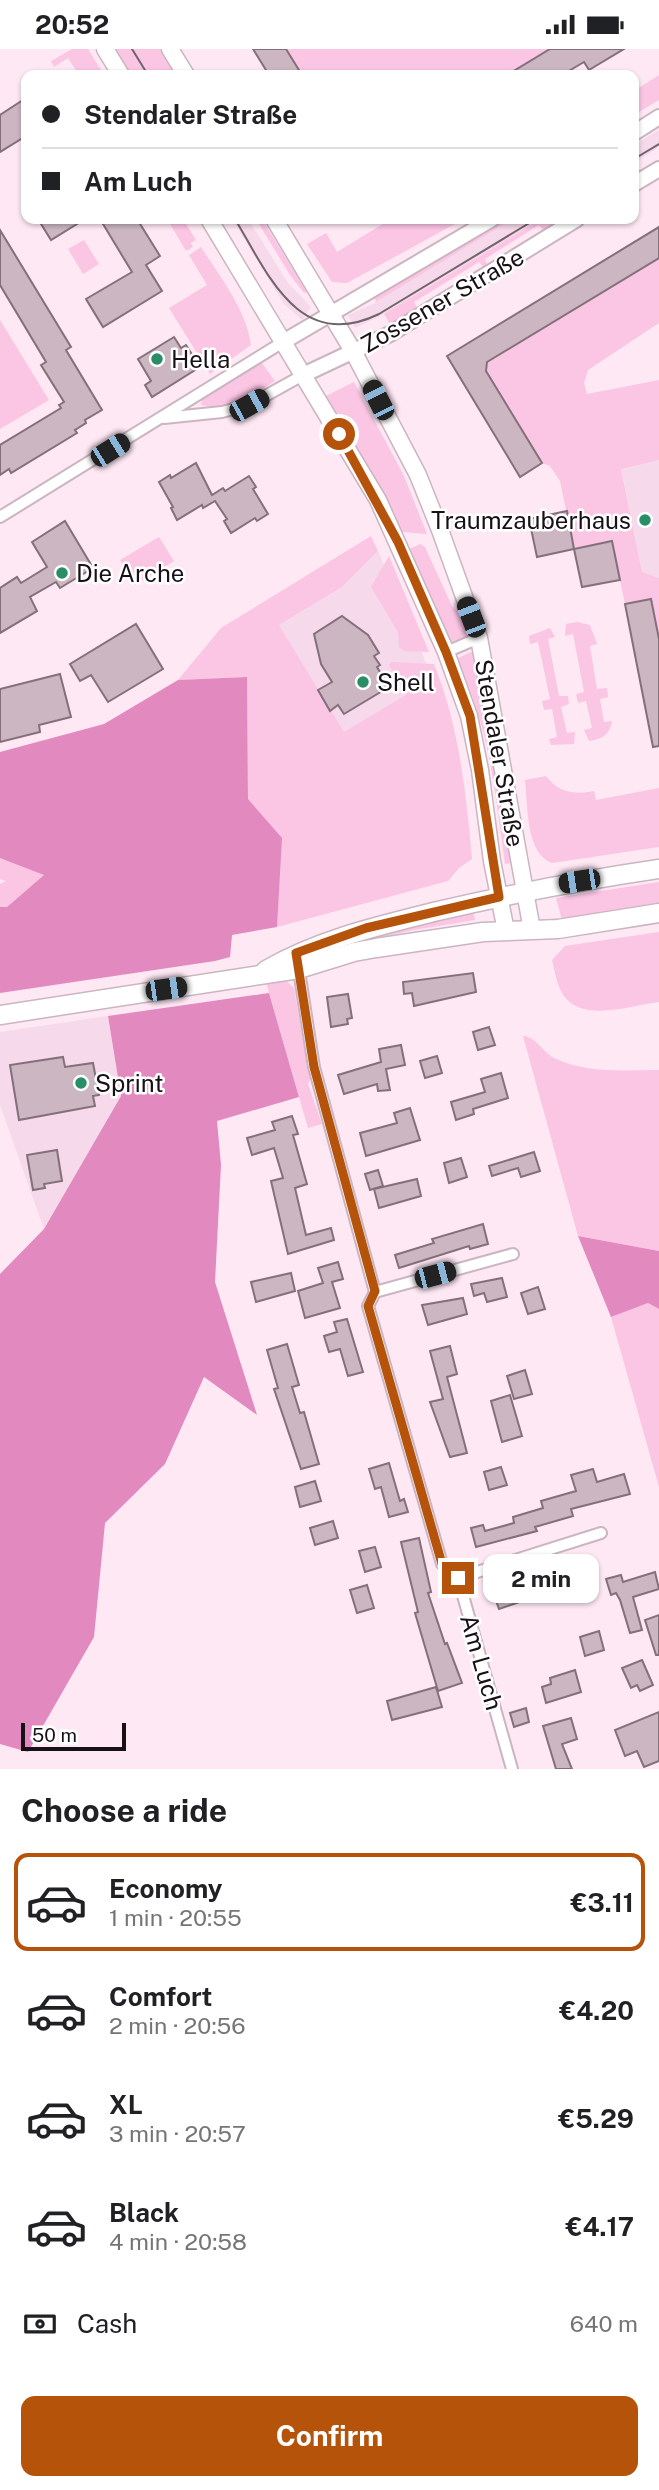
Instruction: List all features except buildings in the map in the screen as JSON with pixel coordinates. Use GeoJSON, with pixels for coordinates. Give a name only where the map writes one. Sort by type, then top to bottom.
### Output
{"type":"FeatureCollection","features":[{"type":"Feature","properties":{"kind":"main road"},"geometry":{"type":"LineString","coordinates":[[105,49],[118,70]]}},
{"type":"Feature","properties":{"kind":"main road"},"geometry":{"type":"LineString","coordinates":[[170,49],[183,70]]}},
{"type":"Feature","properties":{"kind":"main road","name":"Stendaler Straße"},"geometry":{"type":"LineString","coordinates":[[212,224],[378,500],[446,652],[470,716],[505,925]]}},
{"type":"Feature","properties":{"kind":"main road","name":"Stendaler Straße"},"geometry":{"type":"LineString","coordinates":[[277,224],[353,351],[418,475],[479,638],[531,923]]}},
{"type":"Feature","properties":{"kind":"main road"},"geometry":{"type":"LineString","coordinates":[[0,1015],[260,974],[297,961],[366,928],[524,891],[659,869]]}},
{"type":"Feature","properties":{"kind":"main road"},"geometry":{"type":"LineString","coordinates":[[297,961],[505,925],[659,913]]}},
{"type":"Feature","properties":{"kind":"street"},"geometry":{"type":"LineString","coordinates":[[639,130],[659,117]]}},
{"type":"Feature","properties":{"kind":"street"},"geometry":{"type":"LineString","coordinates":[[639,181],[659,169]]}},
{"type":"Feature","properties":{"kind":"street","name":"Zossener Straße"},"geometry":{"type":"LineString","coordinates":[[283,342],[484,224]]}},
{"type":"Feature","properties":{"kind":"street","name":"Zossener Straße"},"geometry":{"type":"LineString","coordinates":[[303,375],[390,334],[570,224]]}},
{"type":"Feature","properties":{"kind":"street"},"geometry":{"type":"LineString","coordinates":[[0,517],[283,342]]}},
{"type":"Feature","properties":{"kind":"street"},"geometry":{"type":"LineString","coordinates":[[159,419],[222,412],[249,405],[303,375]]}},
{"type":"Feature","properties":{"kind":"street"},"geometry":{"type":"LineString","coordinates":[[446,652],[479,638]]}},
{"type":"Feature","properties":{"kind":"street","name":"Am Luch"},"geometry":{"type":"LineString","coordinates":[[297,961],[314,1067],[375,1291],[368,1306],[442,1564],[458,1578],[512,1769]]}},
{"type":"Feature","properties":{"kind":"street"},"geometry":{"type":"LineString","coordinates":[[375,1291],[513,1254]]}},
{"type":"Feature","properties":{"kind":"street"},"geometry":{"type":"LineString","coordinates":[[458,1578],[601,1533]]}},
{"type":"Feature","properties":{"kind":"shaded area"},"geometry":{"type":"Polygon","coordinates":[[[72,49],[88,49],[101,70],[76,70],[68,58],[54,67],[51,61],[72,49]]]}},
{"type":"Feature","properties":{"kind":"shaded area"},"geometry":{"type":"Polygon","coordinates":[[[114,49],[160,49],[172,70],[127,70],[114,49]]]}},
{"type":"Feature","properties":{"kind":"shaded area"},"geometry":{"type":"Polygon","coordinates":[[[286,49],[550,49],[539,59],[537,57],[515,70],[299,70],[286,49]]]}},
{"type":"Feature","properties":{"kind":"shaded area"},"geometry":{"type":"Polygon","coordinates":[[[659,75],[659,100],[639,112],[639,88],[659,75]]]}},
{"type":"Feature","properties":{"kind":"shaded area"},"geometry":{"type":"Polygon","coordinates":[[[659,130],[659,147],[639,160],[639,142],[659,130]]]}},
{"type":"Feature","properties":{"kind":"shaded area"},"geometry":{"type":"Polygon","coordinates":[[[170,224],[186,224],[196,240],[191,243],[193,247],[186,251],[170,224]]]}},
{"type":"Feature","properties":{"kind":"shaded area"},"geometry":{"type":"Polygon","coordinates":[[[235,224],[251,224],[288,283],[311,307],[302,320],[284,304],[235,224]]]}},
{"type":"Feature","properties":{"kind":"shaded area"},"geometry":{"type":"Polygon","coordinates":[[[259,224],[265,224],[307,292],[304,293],[259,224]]]}},
{"type":"Feature","properties":{"kind":"shaded area"},"geometry":{"type":"Polygon","coordinates":[[[383,224],[455,224],[347,283],[332,282],[307,244],[326,233],[337,252],[383,224]]]}},
{"type":"Feature","properties":{"kind":"shaded area"},"geometry":{"type":"Polygon","coordinates":[[[496,224],[505,224],[376,302],[374,296],[496,224]]]}},
{"type":"Feature","properties":{"kind":"shaded area"},"geometry":{"type":"Polygon","coordinates":[[[505,224],[533,224],[384,314],[355,328],[348,315],[373,304],[505,224]]]}},
{"type":"Feature","properties":{"kind":"shaded area"},"geometry":{"type":"Polygon","coordinates":[[[533,224],[556,224],[544,231],[539,225],[485,259],[488,266],[484,268],[479,262],[414,302],[418,309],[391,326],[384,314],[533,224]]]}},
{"type":"Feature","properties":{"kind":"shaded area"},"geometry":{"type":"Polygon","coordinates":[[[84,240],[99,264],[83,274],[68,249],[84,240]]]}},
{"type":"Feature","properties":{"kind":"shaded area"},"geometry":{"type":"Polygon","coordinates":[[[201,247],[238,306],[251,345],[210,374],[169,308],[207,285],[189,255],[201,247]]]}},
{"type":"Feature","properties":{"kind":"shaded area"},"geometry":{"type":"Polygon","coordinates":[[[659,258],[659,323],[588,370],[584,383],[587,394],[659,380],[659,460],[621,469],[642,572],[659,578],[659,639],[625,604],[612,542],[574,549],[560,481],[550,466],[542,463],[480,361],[493,359],[659,258]]]}},
{"type":"Feature","properties":{"kind":"shaded area"},"geometry":{"type":"Polygon","coordinates":[[[0,320],[49,400],[0,429],[0,320]]]}},
{"type":"Feature","properties":{"kind":"shaded area"},"geometry":{"type":"Polygon","coordinates":[[[262,363],[275,381],[230,404],[201,405],[202,399],[262,363]]]}},
{"type":"Feature","properties":{"kind":"shaded area"},"geometry":{"type":"Polygon","coordinates":[[[354,382],[404,476],[427,534],[402,532],[390,505],[326,396],[354,382]]]}},
{"type":"Feature","properties":{"kind":"shaded area","name":"Traumzauberhaus"},"geometry":{"type":"Polygon","coordinates":[[[659,460],[659,578],[642,572],[621,468],[659,460]]]}},
{"type":"Feature","properties":{"kind":"shaded area"},"geometry":{"type":"Polygon","coordinates":[[[371,536],[378,551],[342,587],[279,625],[344,732],[406,695],[389,665],[391,662],[434,664],[443,687],[455,735],[464,784],[472,859],[459,868],[448,881],[277,927],[281,838],[248,799],[247,677],[178,680],[221,628],[371,536]]]}},
{"type":"Feature","properties":{"kind":"shaded area"},"geometry":{"type":"Polygon","coordinates":[[[159,537],[174,561],[135,585],[120,560],[159,537]]]}},
{"type":"Feature","properties":{"kind":"shaded area"},"geometry":{"type":"Polygon","coordinates":[[[420,544],[425,547],[452,606],[463,617],[468,636],[450,642],[409,549],[420,544]]]}},
{"type":"Feature","properties":{"kind":"shaded area"},"geometry":{"type":"Polygon","coordinates":[[[378,551],[433,679],[344,733],[279,625],[342,587],[378,551]]]}},
{"type":"Feature","properties":{"kind":"shaded area"},"geometry":{"type":"Polygon","coordinates":[[[389,556],[429,652],[404,651],[399,647],[398,632],[371,587],[389,556]]]}},
{"type":"Feature","properties":{"kind":"shaded area"},"geometry":{"type":"Polygon","coordinates":[[[577,622],[590,625],[597,644],[590,646],[597,689],[607,688],[608,697],[600,699],[604,722],[612,721],[605,736],[589,741],[584,730],[592,728],[586,701],[578,703],[576,694],[584,692],[573,634],[565,636],[566,624],[577,622]]]}},
{"type":"Feature","properties":{"kind":"shaded area"},"geometry":{"type":"Polygon","coordinates":[[[550,628],[555,637],[548,639],[559,696],[568,696],[569,704],[561,707],[567,733],[575,732],[574,744],[551,745],[549,739],[557,737],[552,709],[544,710],[542,701],[550,699],[538,642],[530,644],[529,636],[550,628]]]}},
{"type":"Feature","properties":{"kind":"shaded area"},"geometry":{"type":"Polygon","coordinates":[[[471,652],[474,653],[481,679],[511,863],[505,864],[484,735],[468,685],[457,661],[471,652]]]}},
{"type":"Feature","properties":{"kind":"shaded area"},"geometry":{"type":"Polygon","coordinates":[[[247,677],[248,799],[282,838],[277,927],[232,935],[230,957],[215,961],[0,993],[0,907],[7,907],[44,875],[0,858],[0,752],[104,724],[178,680],[247,677]]]}},
{"type":"Feature","properties":{"kind":"shaded area"},"geometry":{"type":"Polygon","coordinates":[[[546,776],[556,786],[567,791],[594,791],[596,800],[659,788],[659,847],[552,863],[543,858],[532,839],[525,780],[546,776]]]}},
{"type":"Feature","properties":{"kind":"shaded area"},"geometry":{"type":"Polygon","coordinates":[[[0,858],[44,875],[7,907],[0,907],[0,884],[6,881],[0,879],[0,858]]]}},
{"type":"Feature","properties":{"kind":"shaded area"},"geometry":{"type":"Polygon","coordinates":[[[659,882],[659,905],[562,920],[556,898],[659,882]]]}},
{"type":"Feature","properties":{"kind":"shaded area"},"geometry":{"type":"Polygon","coordinates":[[[473,911],[475,920],[334,948],[334,945],[473,911]]]}},
{"type":"Feature","properties":{"kind":"shaded area"},"geometry":{"type":"Polygon","coordinates":[[[659,932],[659,1002],[595,1011],[572,1004],[564,996],[552,960],[565,946],[659,932]]]}},
{"type":"Feature","properties":{"kind":"shaded area"},"geometry":{"type":"Polygon","coordinates":[[[284,979],[294,988],[310,1079],[308,1084],[322,1124],[308,1128],[266,982],[284,979]]]}},
{"type":"Feature","properties":{"kind":"shaded area"},"geometry":{"type":"Polygon","coordinates":[[[269,993],[299,1097],[217,1121],[221,1165],[215,1282],[257,1415],[204,1377],[165,1464],[105,1523],[94,1637],[28,1752],[0,1744],[0,1274],[44,1229],[121,1096],[108,1016],[269,993]]]}},
{"type":"Feature","properties":{"kind":"shaded area"},"geometry":{"type":"Polygon","coordinates":[[[108,1016],[121,1096],[44,1229],[0,1105],[0,1032],[108,1016]]]}},
{"type":"Feature","properties":{"kind":"shaded area"},"geometry":{"type":"Polygon","coordinates":[[[523,1036],[532,1039],[554,1058],[579,1067],[659,1070],[659,1251],[578,1236],[523,1036]]]}},
{"type":"Feature","properties":{"kind":"shaded area"},"geometry":{"type":"Polygon","coordinates":[[[578,1236],[659,1251],[659,1309],[648,1303],[611,1317],[578,1236]]]}},
{"type":"Feature","properties":{"kind":"shaded area"},"geometry":{"type":"Polygon","coordinates":[[[648,1303],[659,1309],[659,1487],[611,1317],[648,1303]]]}},
{"type":"Feature","properties":{"kind":"tram line"},"geometry":{"type":"LineString","coordinates":[[132,49],[145,70]]}},
{"type":"Feature","properties":{"kind":"tram line"},"geometry":{"type":"LineString","coordinates":[[639,156],[659,144]]}},
{"type":"Feature","properties":{"kind":"tram line"},"geometry":{"type":"LineString","coordinates":[[238,224],[260,263],[289,302],[307,316],[327,323],[351,323],[379,314],[528,224]]}},
{"type":"Feature","properties":{"kind":"place","name":"Hella"},"geometry":{"type":"Point","coordinates":[157,359]}},
{"type":"Feature","properties":{"kind":"place","name":"Traumzauberhaus"},"geometry":{"type":"Point","coordinates":[645,520]}},
{"type":"Feature","properties":{"kind":"place","name":"Die Arche"},"geometry":{"type":"Point","coordinates":[62,573]}},
{"type":"Feature","properties":{"kind":"place","name":"Shell"},"geometry":{"type":"Point","coordinates":[363,682]}},
{"type":"Feature","properties":{"kind":"place","name":"Sprint"},"geometry":{"type":"Point","coordinates":[81,1083]}},
{"type":"Feature","properties":{"kind":"route"},"geometry":{"type":"LineString","coordinates":[[339,434],[378,500],[398,542],[446,652],[470,716],[499,897],[366,928],[296,953],[314,1067],[375,1291],[368,1306],[442,1564],[458,1578]]}}]}
